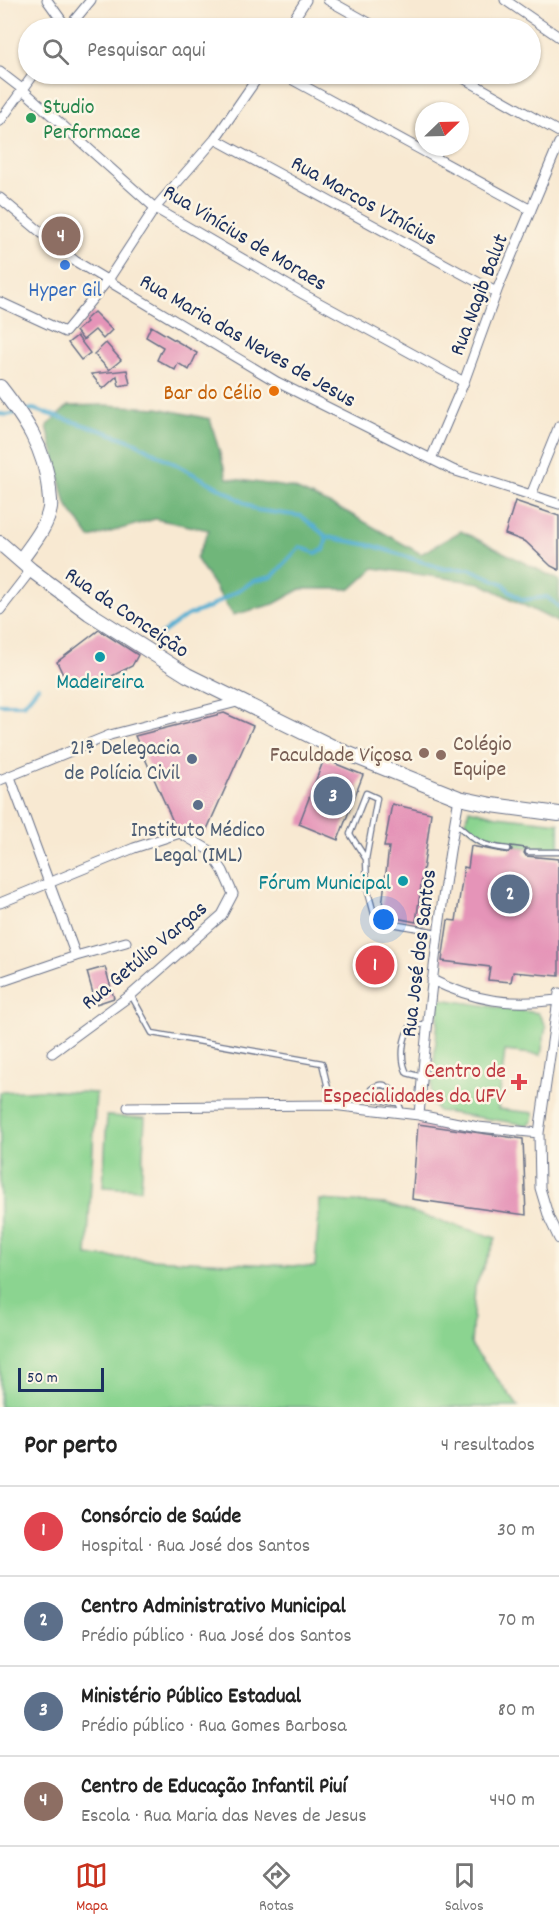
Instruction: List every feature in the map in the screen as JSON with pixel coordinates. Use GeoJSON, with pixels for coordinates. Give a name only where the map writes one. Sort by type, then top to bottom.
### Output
{"type":"FeatureCollection","features":[{"type":"Feature","properties":{"kind":"street"},"geometry":{"type":"LineString","coordinates":[[47,0],[60,18]]}},
{"type":"Feature","properties":{"kind":"street"},"geometry":{"type":"LineString","coordinates":[[76,18],[91,0]]}},
{"type":"Feature","properties":{"kind":"street"},"geometry":{"type":"LineString","coordinates":[[294,18],[306,0]]}},
{"type":"Feature","properties":{"kind":"street"},"geometry":{"type":"LineString","coordinates":[[328,0],[360,18]]}},
{"type":"Feature","properties":{"kind":"street"},"geometry":{"type":"LineString","coordinates":[[505,0],[531,18]]}},
{"type":"Feature","properties":{"kind":"street"},"geometry":{"type":"LineString","coordinates":[[541,25],[559,37]]}},
{"type":"Feature","properties":{"kind":"street","name":"Rua Vinícius de Moraes"},"geometry":{"type":"LineString","coordinates":[[0,72],[155,208],[303,294],[464,382]]}},
{"type":"Feature","properties":{"kind":"street"},"geometry":{"type":"LineString","coordinates":[[0,121],[26,84]]}},
{"type":"Feature","properties":{"kind":"street"},"geometry":{"type":"LineString","coordinates":[[0,302],[65,332],[108,280],[155,208],[215,139],[253,84]]}},
{"type":"Feature","properties":{"kind":"street"},"geometry":{"type":"LineString","coordinates":[[300,84],[531,210]]}},
{"type":"Feature","properties":{"kind":"street"},"geometry":{"type":"LineString","coordinates":[[474,84],[559,132]]}},
{"type":"Feature","properties":{"kind":"street","name":"Rua Marcos VInícius"},"geometry":{"type":"LineString","coordinates":[[215,139],[496,292]]}},
{"type":"Feature","properties":{"kind":"street","name":"Rua Nagib Balut"},"geometry":{"type":"LineString","coordinates":[[431,459],[464,382],[496,292],[559,143]]}},
{"type":"Feature","properties":{"kind":"street","name":"Rua Maria das Neves de Jesus"},"geometry":{"type":"LineString","coordinates":[[0,198],[75,261],[277,382],[453,470],[559,504]]}},
{"type":"Feature","properties":{"kind":"street"},"geometry":{"type":"LineString","coordinates":[[0,387],[25,421],[41,450],[48,477],[50,507],[40,534],[21,560]]}},
{"type":"Feature","properties":{"kind":"street"},"geometry":{"type":"LineString","coordinates":[[531,495],[559,426]]}},
{"type":"Feature","properties":{"kind":"street","name":"Rua da Conceição"},"geometry":{"type":"LineString","coordinates":[[0,543],[31,570],[89,613],[187,675],[339,750],[459,798],[559,814]]}},
{"type":"Feature","properties":{"kind":"street"},"geometry":{"type":"LineString","coordinates":[[0,610],[31,570]]}},
{"type":"Feature","properties":{"kind":"street"},"geometry":{"type":"LineString","coordinates":[[76,956],[50,884],[5,779],[110,735],[240,701]]}},
{"type":"Feature","properties":{"kind":"street","name":"Rua José dos Santos"},"geometry":{"type":"LineString","coordinates":[[419,1115],[426,1024],[437,932],[459,798]]}},
{"type":"Feature","properties":{"kind":"street","name":"Rua Getúlio Vargas"},"geometry":{"type":"LineString","coordinates":[[0,903],[134,848],[180,833],[209,850],[223,871],[233,894],[222,915],[131,994],[52,1053]]}},
{"type":"Feature","properties":{"kind":"street"},"geometry":{"type":"LineString","coordinates":[[0,982],[126,942]]}},
{"type":"Feature","properties":{"kind":"street"},"geometry":{"type":"LineString","coordinates":[[432,980],[455,991],[491,1001],[527,1004],[558,996],[539,1133],[540,1188],[549,1218],[559,1239]]}},
{"type":"Feature","properties":{"kind":"street"},"geometry":{"type":"LineString","coordinates":[[128,1107],[332,1106],[419,1115],[478,1127],[539,1133]]}},
{"type":"Feature","properties":{"kind":"lane"},"geometry":{"type":"LineString","coordinates":[[366,859],[350,834],[366,793],[377,798],[366,859],[367,888],[376,921],[437,932]]}},
{"type":"Feature","properties":{"kind":"lane"},"geometry":{"type":"LineString","coordinates":[[455,823],[474,840],[486,847],[508,849]]}},
{"type":"Feature","properties":{"kind":"lane"},"geometry":{"type":"LineString","coordinates":[[528,852],[559,852]]}},
{"type":"Feature","properties":{"kind":"lane"},"geometry":{"type":"LineString","coordinates":[[131,994],[152,1033],[322,1062],[332,1106]]}},
{"type":"Feature","properties":{"kind":"lane"},"geometry":{"type":"LineString","coordinates":[[422,1077],[407,1072],[403,1065],[404,1041],[411,1026],[426,1024]]}},
{"type":"Feature","properties":{"kind":"lane"},"geometry":{"type":"LineString","coordinates":[[398,1102],[374,1099],[371,1096],[371,1089],[376,1086],[389,1087],[393,1090],[398,1102],[402,1113]]}},
{"type":"Feature","properties":{"kind":"green space"},"geometry":{"type":"Polygon","coordinates":[[[68,406],[158,408],[210,419],[227,478],[293,488],[347,512],[421,554],[461,531],[559,580],[559,623],[480,583],[374,568],[351,589],[301,589],[274,604],[233,615],[196,558],[209,530],[155,519],[90,538],[66,504],[47,426],[68,406]]]}},
{"type":"Feature","properties":{"kind":"green space"},"geometry":{"type":"Polygon","coordinates":[[[469,809],[497,816],[559,823],[559,849],[534,849],[497,842],[465,824],[469,809]]]}},
{"type":"Feature","properties":{"kind":"green space"},"geometry":{"type":"Polygon","coordinates":[[[440,999],[538,1013],[546,1027],[541,1055],[505,1051],[498,1109],[534,1113],[533,1121],[528,1125],[438,1111],[430,1102],[440,999]]]}},
{"type":"Feature","properties":{"kind":"green space"},"geometry":{"type":"Polygon","coordinates":[[[43,1090],[96,1093],[87,1256],[315,1267],[320,1200],[385,1204],[496,1238],[475,1287],[471,1345],[519,1407],[0,1407],[0,1092],[43,1090]]]}},
{"type":"Feature","properties":{"kind":"green space"},"geometry":{"type":"Polygon","coordinates":[[[107,1116],[145,1118],[141,1189],[103,1187],[107,1116]]]}},
{"type":"Feature","properties":{"kind":"building"},"geometry":{"type":"Polygon","coordinates":[[[94,312],[112,330],[103,339],[95,330],[83,340],[76,331],[94,312]]]}},
{"type":"Feature","properties":{"kind":"building"},"geometry":{"type":"Polygon","coordinates":[[[151,326],[197,353],[189,370],[178,363],[175,370],[157,360],[163,347],[146,337],[151,326]]]}},
{"type":"Feature","properties":{"kind":"building"},"geometry":{"type":"Polygon","coordinates":[[[77,336],[90,353],[81,360],[68,343],[77,336]]]}},
{"type":"Feature","properties":{"kind":"building"},"geometry":{"type":"Polygon","coordinates":[[[106,343],[121,360],[109,370],[94,354],[106,343]]]}},
{"type":"Feature","properties":{"kind":"building"},"geometry":{"type":"Polygon","coordinates":[[[127,370],[130,384],[119,386],[117,376],[103,389],[91,374],[127,370]]]}},
{"type":"Feature","properties":{"kind":"building"},"geometry":{"type":"Polygon","coordinates":[[[515,501],[559,516],[559,570],[551,566],[526,542],[505,534],[515,501]]]}},
{"type":"Feature","properties":{"kind":"building","name":"Madeireira"},"geometry":{"type":"Polygon","coordinates":[[[99,630],[138,655],[132,666],[98,683],[66,681],[57,662],[99,630]]]}},
{"type":"Feature","properties":{"kind":"building","name":"21ª Delegacia de Polícia Civil"},"geometry":{"type":"Polygon","coordinates":[[[224,713],[253,726],[204,836],[175,826],[135,736],[224,713]]]}},
{"type":"Feature","properties":{"kind":"building"},"geometry":{"type":"Polygon","coordinates":[[[324,759],[363,775],[338,840],[299,824],[324,759]]]}},
{"type":"Feature","properties":{"kind":"building","name":"Fórum Municipal"},"geometry":{"type":"Polygon","coordinates":[[[392,804],[431,813],[416,922],[381,915],[389,847],[384,847],[392,804]]]}},
{"type":"Feature","properties":{"kind":"building"},"geometry":{"type":"Polygon","coordinates":[[[471,846],[508,853],[512,850],[511,846],[526,848],[524,853],[526,856],[559,859],[559,976],[513,972],[511,982],[488,980],[490,967],[442,961],[448,920],[456,921],[464,867],[468,868],[471,846]]]}},
{"type":"Feature","properties":{"kind":"building"},"geometry":{"type":"Polygon","coordinates":[[[105,967],[114,998],[96,1004],[87,972],[105,967]]]}},
{"type":"Feature","properties":{"kind":"building"},"geometry":{"type":"Polygon","coordinates":[[[418,1124],[523,1139],[526,1215],[412,1199],[418,1124]]]}},
{"type":"Feature","properties":{"kind":"waterway"},"geometry":{"type":"LineString","coordinates":[[0,414],[7,415],[33,409],[106,432],[134,442],[256,510],[301,516],[327,537],[374,546],[444,569],[470,569],[504,584],[509,591],[522,600],[547,597],[559,607]]}},
{"type":"Feature","properties":{"kind":"waterway"},"geometry":{"type":"LineString","coordinates":[[156,638],[186,616],[208,608],[254,581],[272,577],[300,547],[315,553],[324,550],[327,537]]}},
{"type":"Feature","properties":{"kind":"waterway"},"geometry":{"type":"LineString","coordinates":[[0,704],[24,704],[38,687]]}},
{"type":"Feature","properties":{"kind":"place","name":"Studio Performace"},"geometry":{"type":"Point","coordinates":[31,118]}},
{"type":"Feature","properties":{"kind":"place","name":"Centro de Educação Infantil Piuí"},"geometry":{"type":"Point","coordinates":[61,236]}},
{"type":"Feature","properties":{"kind":"place","name":"Hyper Gil"},"geometry":{"type":"Point","coordinates":[65,265]}},
{"type":"Feature","properties":{"kind":"place","name":"Bar do Célio"},"geometry":{"type":"Point","coordinates":[274,391]}},
{"type":"Feature","properties":{"kind":"place","name":"Madeireira"},"geometry":{"type":"Point","coordinates":[100,657]}},
{"type":"Feature","properties":{"kind":"place","name":"Faculdade Viçosa"},"geometry":{"type":"Point","coordinates":[424,753]}},
{"type":"Feature","properties":{"kind":"place","name":"Colégio Equipe"},"geometry":{"type":"Point","coordinates":[441,755]}},
{"type":"Feature","properties":{"kind":"place","name":"21ª Delegacia de Polícia Civil"},"geometry":{"type":"Point","coordinates":[192,759]}},
{"type":"Feature","properties":{"kind":"place","name":"Ministério Público Estadual"},"geometry":{"type":"Point","coordinates":[333,796]}},
{"type":"Feature","properties":{"kind":"place","name":"Instituto Médico Legal (IML)"},"geometry":{"type":"Point","coordinates":[198,805]}},
{"type":"Feature","properties":{"kind":"place","name":"Fórum Municipal"},"geometry":{"type":"Point","coordinates":[403,881]}},
{"type":"Feature","properties":{"kind":"place","name":"Centro Administrativo Municipal"},"geometry":{"type":"Point","coordinates":[510,894]}},
{"type":"Feature","properties":{"kind":"place","name":"Consórcio de Saúde"},"geometry":{"type":"Point","coordinates":[375,965]}},
{"type":"Feature","properties":{"kind":"place","name":"Centro de Especialidades da UFV"},"geometry":{"type":"Point","coordinates":[519,1082]}}]}
